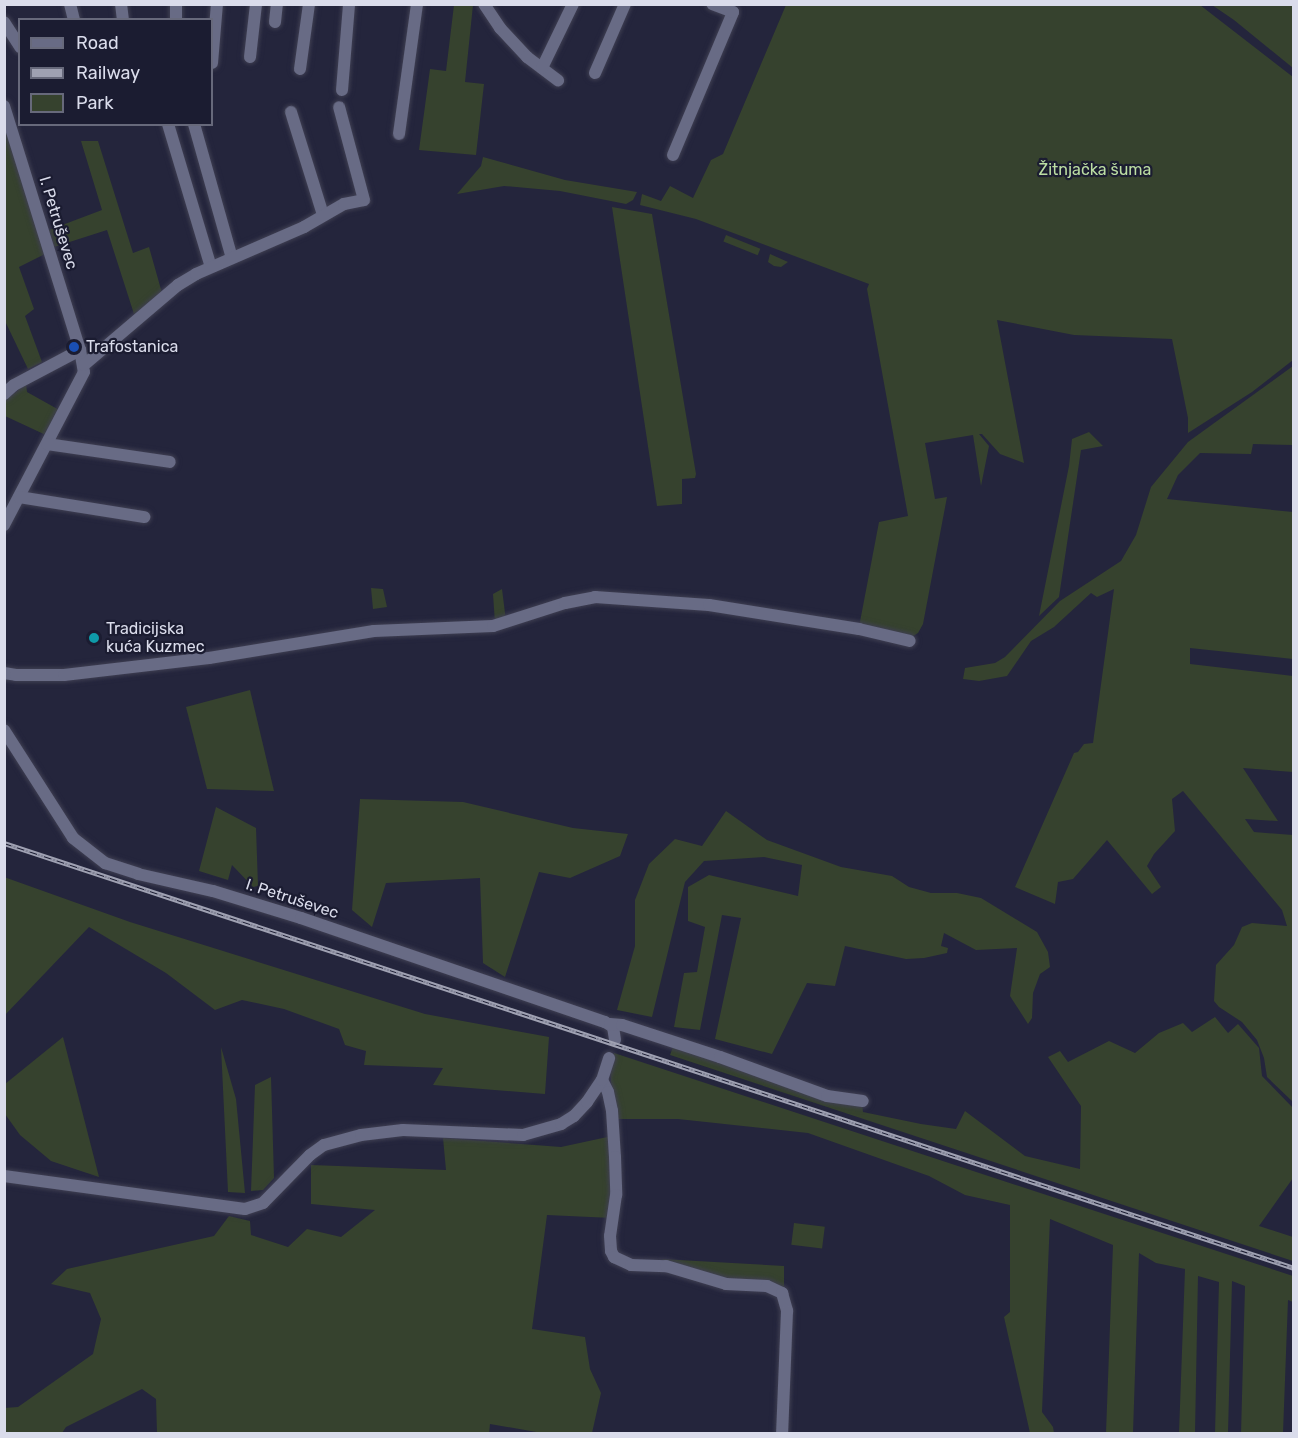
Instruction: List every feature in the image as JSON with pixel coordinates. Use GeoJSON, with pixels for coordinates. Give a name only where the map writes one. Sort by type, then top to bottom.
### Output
{"type":"FeatureCollection","features":[{"type":"Feature","properties":{"kind":"street"},"geometry":{"type":"LineString","coordinates":[[213,51],[217,4]]}},
{"type":"Feature","properties":{"kind":"street"},"geometry":{"type":"LineString","coordinates":[[250,57],[256,4]]}},
{"type":"Feature","properties":{"kind":"street"},"geometry":{"type":"LineString","coordinates":[[275,22],[277,4]]}},
{"type":"Feature","properties":{"kind":"street"},"geometry":{"type":"LineString","coordinates":[[300,69],[309,4]]}},
{"type":"Feature","properties":{"kind":"street"},"geometry":{"type":"LineString","coordinates":[[342,90],[349,4]]}},
{"type":"Feature","properties":{"kind":"street"},"geometry":{"type":"LineString","coordinates":[[399,134],[417,4]]}},
{"type":"Feature","properties":{"kind":"street"},"geometry":{"type":"LineString","coordinates":[[484,4],[500,28],[527,57],[558,80]]}},
{"type":"Feature","properties":{"kind":"street"},"geometry":{"type":"LineString","coordinates":[[542,68],[573,4]]}},
{"type":"Feature","properties":{"kind":"street"},"geometry":{"type":"LineString","coordinates":[[595,73],[625,4]]}},
{"type":"Feature","properties":{"kind":"street"},"geometry":{"type":"LineString","coordinates":[[673,155],[733,12],[712,4]]}},
{"type":"Feature","properties":{"kind":"street"},"geometry":{"type":"LineString","coordinates":[[4,22],[18,44]]}},
{"type":"Feature","properties":{"kind":"street","name":"I. Petruševec"},"geometry":{"type":"LineString","coordinates":[[4,106],[84,365]]}},
{"type":"Feature","properties":{"kind":"street"},"geometry":{"type":"LineString","coordinates":[[4,525],[81,383],[84,365],[178,285],[344,204],[364,200],[339,106]]}},
{"type":"Feature","properties":{"kind":"street"},"geometry":{"type":"LineString","coordinates":[[291,112],[323,215]]}},
{"type":"Feature","properties":{"kind":"street"},"geometry":{"type":"LineString","coordinates":[[169,126],[212,267]]}},
{"type":"Feature","properties":{"kind":"street"},"geometry":{"type":"LineString","coordinates":[[195,126],[232,258]]}},
{"type":"Feature","properties":{"kind":"street"},"geometry":{"type":"LineString","coordinates":[[4,394],[14,385],[80,350]]}},
{"type":"Feature","properties":{"kind":"street"},"geometry":{"type":"LineString","coordinates":[[47,444],[170,462]]}},
{"type":"Feature","properties":{"kind":"street"},"geometry":{"type":"LineString","coordinates":[[19,497],[144,518]]}},
{"type":"Feature","properties":{"kind":"street"},"geometry":{"type":"LineString","coordinates":[[4,673],[64,675],[209,658],[374,631],[493,626],[565,603],[595,597],[709,605],[859,629],[910,641]]}},
{"type":"Feature","properties":{"kind":"street","name":"I. Petruševec"},"geometry":{"type":"LineString","coordinates":[[4,730],[73,838],[105,863],[138,874],[213,891],[301,918],[610,1024],[622,1025],[709,1054],[827,1096],[863,1101]]}},
{"type":"Feature","properties":{"kind":"street"},"geometry":{"type":"LineString","coordinates":[[610,1024],[616,1031],[615,1040]]}},
{"type":"Feature","properties":{"kind":"street"},"geometry":{"type":"LineString","coordinates":[[4,1176],[245,1209],[263,1203],[310,1155],[324,1145],[361,1135],[403,1130],[523,1135],[538,1133],[574,1116],[602,1080],[609,1058]]}},
{"type":"Feature","properties":{"kind":"street"},"geometry":{"type":"LineString","coordinates":[[602,1080],[608,1092],[612,1111],[616,1195],[610,1236],[611,1251],[614,1257],[631,1265],[666,1266],[726,1284],[767,1286],[782,1293],[787,1311],[782,1434]]}},
{"type":"Feature","properties":{"kind":"green space"},"geometry":{"type":"Polygon","coordinates":[[[454,5],[473,5],[465,82],[484,84],[476,155],[419,150],[430,69],[446,71],[454,5]]]}},
{"type":"Feature","properties":{"kind":"green space","name":"Žitnjačka šuma"},"geometry":{"type":"Polygon","coordinates":[[[786,5],[1200,5],[1293,77],[1293,360],[1252,392],[1188,433],[1188,418],[1172,339],[1074,335],[997,320],[1024,463],[1000,454],[982,434],[979,434],[989,446],[981,486],[973,435],[925,443],[935,499],[947,497],[923,624],[918,633],[910,638],[859,627],[879,522],[908,516],[867,289],[869,284],[696,219],[640,205],[642,194],[661,201],[670,186],[693,198],[711,160],[723,154],[786,5]]]}},
{"type":"Feature","properties":{"kind":"green space"},"geometry":{"type":"Polygon","coordinates":[[[1212,5],[1293,5],[1293,68],[1234,20],[1212,5]]]}},
{"type":"Feature","properties":{"kind":"green space"},"geometry":{"type":"Polygon","coordinates":[[[4,121],[45,254],[19,267],[34,309],[25,316],[42,362],[28,369],[5,321],[4,121]]]}},
{"type":"Feature","properties":{"kind":"green space"},"geometry":{"type":"Polygon","coordinates":[[[81,141],[98,141],[133,253],[149,247],[162,293],[134,314],[107,230],[54,247],[49,230],[102,210],[81,141]]]}},
{"type":"Feature","properties":{"kind":"green space"},"geometry":{"type":"Polygon","coordinates":[[[483,157],[565,180],[637,192],[633,200],[626,204],[560,191],[504,186],[457,194],[481,166],[483,157]]]}},
{"type":"Feature","properties":{"kind":"green space"},"geometry":{"type":"Polygon","coordinates":[[[612,207],[652,214],[696,474],[695,478],[682,479],[682,504],[657,506],[612,207]]]}},
{"type":"Feature","properties":{"kind":"green space"},"geometry":{"type":"Polygon","coordinates":[[[726,235],[760,249],[758,255],[723,241],[726,235]]]}},
{"type":"Feature","properties":{"kind":"green space"},"geometry":{"type":"Polygon","coordinates":[[[770,254],[788,262],[781,267],[774,266],[768,262],[770,254]]]}},
{"type":"Feature","properties":{"kind":"green space"},"geometry":{"type":"Polygon","coordinates":[[[1293,366],[1293,445],[1253,444],[1251,454],[1200,453],[1178,475],[1167,499],[1293,512],[1293,659],[1190,648],[1190,664],[1293,676],[1293,772],[1243,768],[1278,821],[1245,819],[1254,832],[1293,835],[1293,1102],[1267,1077],[1264,1058],[1257,1040],[1242,1022],[1219,1007],[1214,1001],[1216,965],[1234,945],[1242,927],[1252,923],[1287,926],[1282,910],[1183,791],[1172,799],[1175,831],[1154,854],[1147,866],[1161,887],[1152,894],[1107,840],[1073,879],[1058,882],[1055,904],[1015,887],[1074,753],[1078,752],[1084,744],[1093,743],[1114,589],[1097,597],[1091,593],[1054,627],[1031,641],[1007,676],[979,681],[963,679],[965,668],[995,663],[1005,657],[1060,601],[1121,561],[1136,535],[1151,487],[1188,442],[1293,366]]]}},
{"type":"Feature","properties":{"kind":"green space"},"geometry":{"type":"Polygon","coordinates":[[[26,383],[27,392],[61,411],[48,436],[5,416],[4,396],[16,392],[26,383]]]}},
{"type":"Feature","properties":{"kind":"green space"},"geometry":{"type":"Polygon","coordinates":[[[1089,432],[1103,446],[1081,450],[1059,597],[1039,616],[1069,466],[1072,439],[1089,432]]]}},
{"type":"Feature","properties":{"kind":"green space"},"geometry":{"type":"Polygon","coordinates":[[[371,588],[383,589],[387,607],[373,609],[371,588]]]}},
{"type":"Feature","properties":{"kind":"green space"},"geometry":{"type":"Polygon","coordinates":[[[502,589],[506,621],[495,623],[493,594],[502,589]]]}},
{"type":"Feature","properties":{"kind":"green space"},"geometry":{"type":"Polygon","coordinates":[[[250,690],[274,791],[207,789],[186,707],[250,690]]]}},
{"type":"Feature","properties":{"kind":"green space"},"geometry":{"type":"Polygon","coordinates":[[[360,799],[463,802],[573,828],[628,834],[620,856],[570,878],[539,872],[505,977],[483,963],[480,878],[386,883],[372,927],[352,910],[360,799]]]}},
{"type":"Feature","properties":{"kind":"green space"},"geometry":{"type":"Polygon","coordinates":[[[216,807],[256,828],[258,886],[253,887],[232,865],[228,880],[199,871],[216,807]]]}},
{"type":"Feature","properties":{"kind":"green space"},"geometry":{"type":"Polygon","coordinates":[[[726,811],[767,840],[841,867],[892,876],[909,887],[931,893],[957,893],[981,898],[1037,932],[1048,952],[1050,967],[1040,974],[1033,993],[1032,1018],[1028,1024],[1010,996],[1017,948],[976,950],[944,933],[941,946],[948,948],[947,953],[924,958],[906,959],[845,946],[835,986],[807,983],[772,1054],[715,1039],[741,918],[722,915],[700,1030],[674,1027],[684,973],[697,972],[705,927],[688,921],[688,887],[709,875],[798,896],[802,865],[764,857],[704,861],[685,882],[652,1017],[617,1010],[635,946],[635,900],[649,864],[675,839],[702,846],[726,811]]]}},
{"type":"Feature","properties":{"kind":"green space"},"geometry":{"type":"Polygon","coordinates":[[[4,877],[130,922],[425,1014],[549,1037],[545,1094],[433,1085],[443,1068],[364,1065],[366,1051],[345,1045],[339,1029],[284,1009],[242,1000],[215,1010],[166,973],[89,927],[5,1015],[4,877]]]}},
{"type":"Feature","properties":{"kind":"green space"},"geometry":{"type":"Polygon","coordinates":[[[1215,1017],[1228,1033],[1238,1024],[1259,1048],[1262,1076],[1293,1108],[1293,1178],[1259,1226],[1293,1237],[1293,1261],[670,1055],[674,1044],[862,1103],[863,1112],[921,1124],[956,1129],[965,1111],[1025,1156],[1080,1169],[1081,1106],[1048,1057],[1060,1051],[1068,1062],[1109,1041],[1135,1053],[1159,1033],[1183,1023],[1192,1032],[1215,1017]]]}},
{"type":"Feature","properties":{"kind":"green space"},"geometry":{"type":"Polygon","coordinates":[[[63,1037],[99,1177],[51,1161],[20,1135],[5,1114],[5,1084],[63,1037]]]}},
{"type":"Feature","properties":{"kind":"green space"},"geometry":{"type":"Polygon","coordinates":[[[221,1047],[236,1099],[245,1193],[228,1192],[221,1047]]]}},
{"type":"Feature","properties":{"kind":"green space"},"geometry":{"type":"Polygon","coordinates":[[[614,1053],[1293,1276],[1293,1302],[1288,1300],[1283,1433],[1241,1433],[1245,1286],[1232,1281],[1228,1433],[1215,1433],[1219,1282],[1198,1276],[1195,1433],[1179,1433],[1185,1269],[1156,1263],[1139,1253],[1133,1433],[1106,1433],[1113,1245],[1050,1219],[1042,1412],[1053,1427],[1054,1433],[1030,1433],[1004,1317],[1010,1312],[1010,1205],[965,1195],[929,1176],[808,1133],[678,1119],[618,1119],[611,1082],[610,1065],[614,1053]]]}},
{"type":"Feature","properties":{"kind":"green space"},"geometry":{"type":"Polygon","coordinates":[[[271,1077],[274,1178],[263,1190],[251,1191],[255,1085],[271,1077]]]}},
{"type":"Feature","properties":{"kind":"green space"},"geometry":{"type":"Polygon","coordinates":[[[612,1136],[612,1218],[547,1215],[532,1329],[585,1337],[590,1369],[601,1393],[592,1433],[542,1433],[490,1424],[489,1434],[157,1433],[156,1399],[142,1389],[66,1427],[62,1433],[5,1434],[4,1408],[18,1407],[93,1354],[101,1319],[90,1293],[51,1284],[67,1269],[214,1236],[229,1216],[250,1221],[251,1235],[288,1247],[307,1229],[341,1237],[375,1210],[311,1204],[311,1165],[446,1170],[443,1138],[561,1147],[612,1136]]]}},
{"type":"Feature","properties":{"kind":"green space"},"geometry":{"type":"Polygon","coordinates":[[[794,1223],[825,1227],[822,1249],[791,1245],[794,1223]]]}},
{"type":"Feature","properties":{"kind":"green space"},"geometry":{"type":"Polygon","coordinates":[[[661,1259],[784,1266],[784,1287],[762,1282],[728,1282],[661,1259]]]}},
{"type":"Feature","properties":{"kind":"railway"},"geometry":{"type":"LineString","coordinates":[[4,843],[1294,1268]]}},
{"type":"Feature","properties":{"kind":"place","name":"Trafostanica"},"geometry":{"type":"Point","coordinates":[74,347]}},
{"type":"Feature","properties":{"kind":"place","name":"Tradicijska kuća Kuzmec"},"geometry":{"type":"Point","coordinates":[94,638]}}]}
